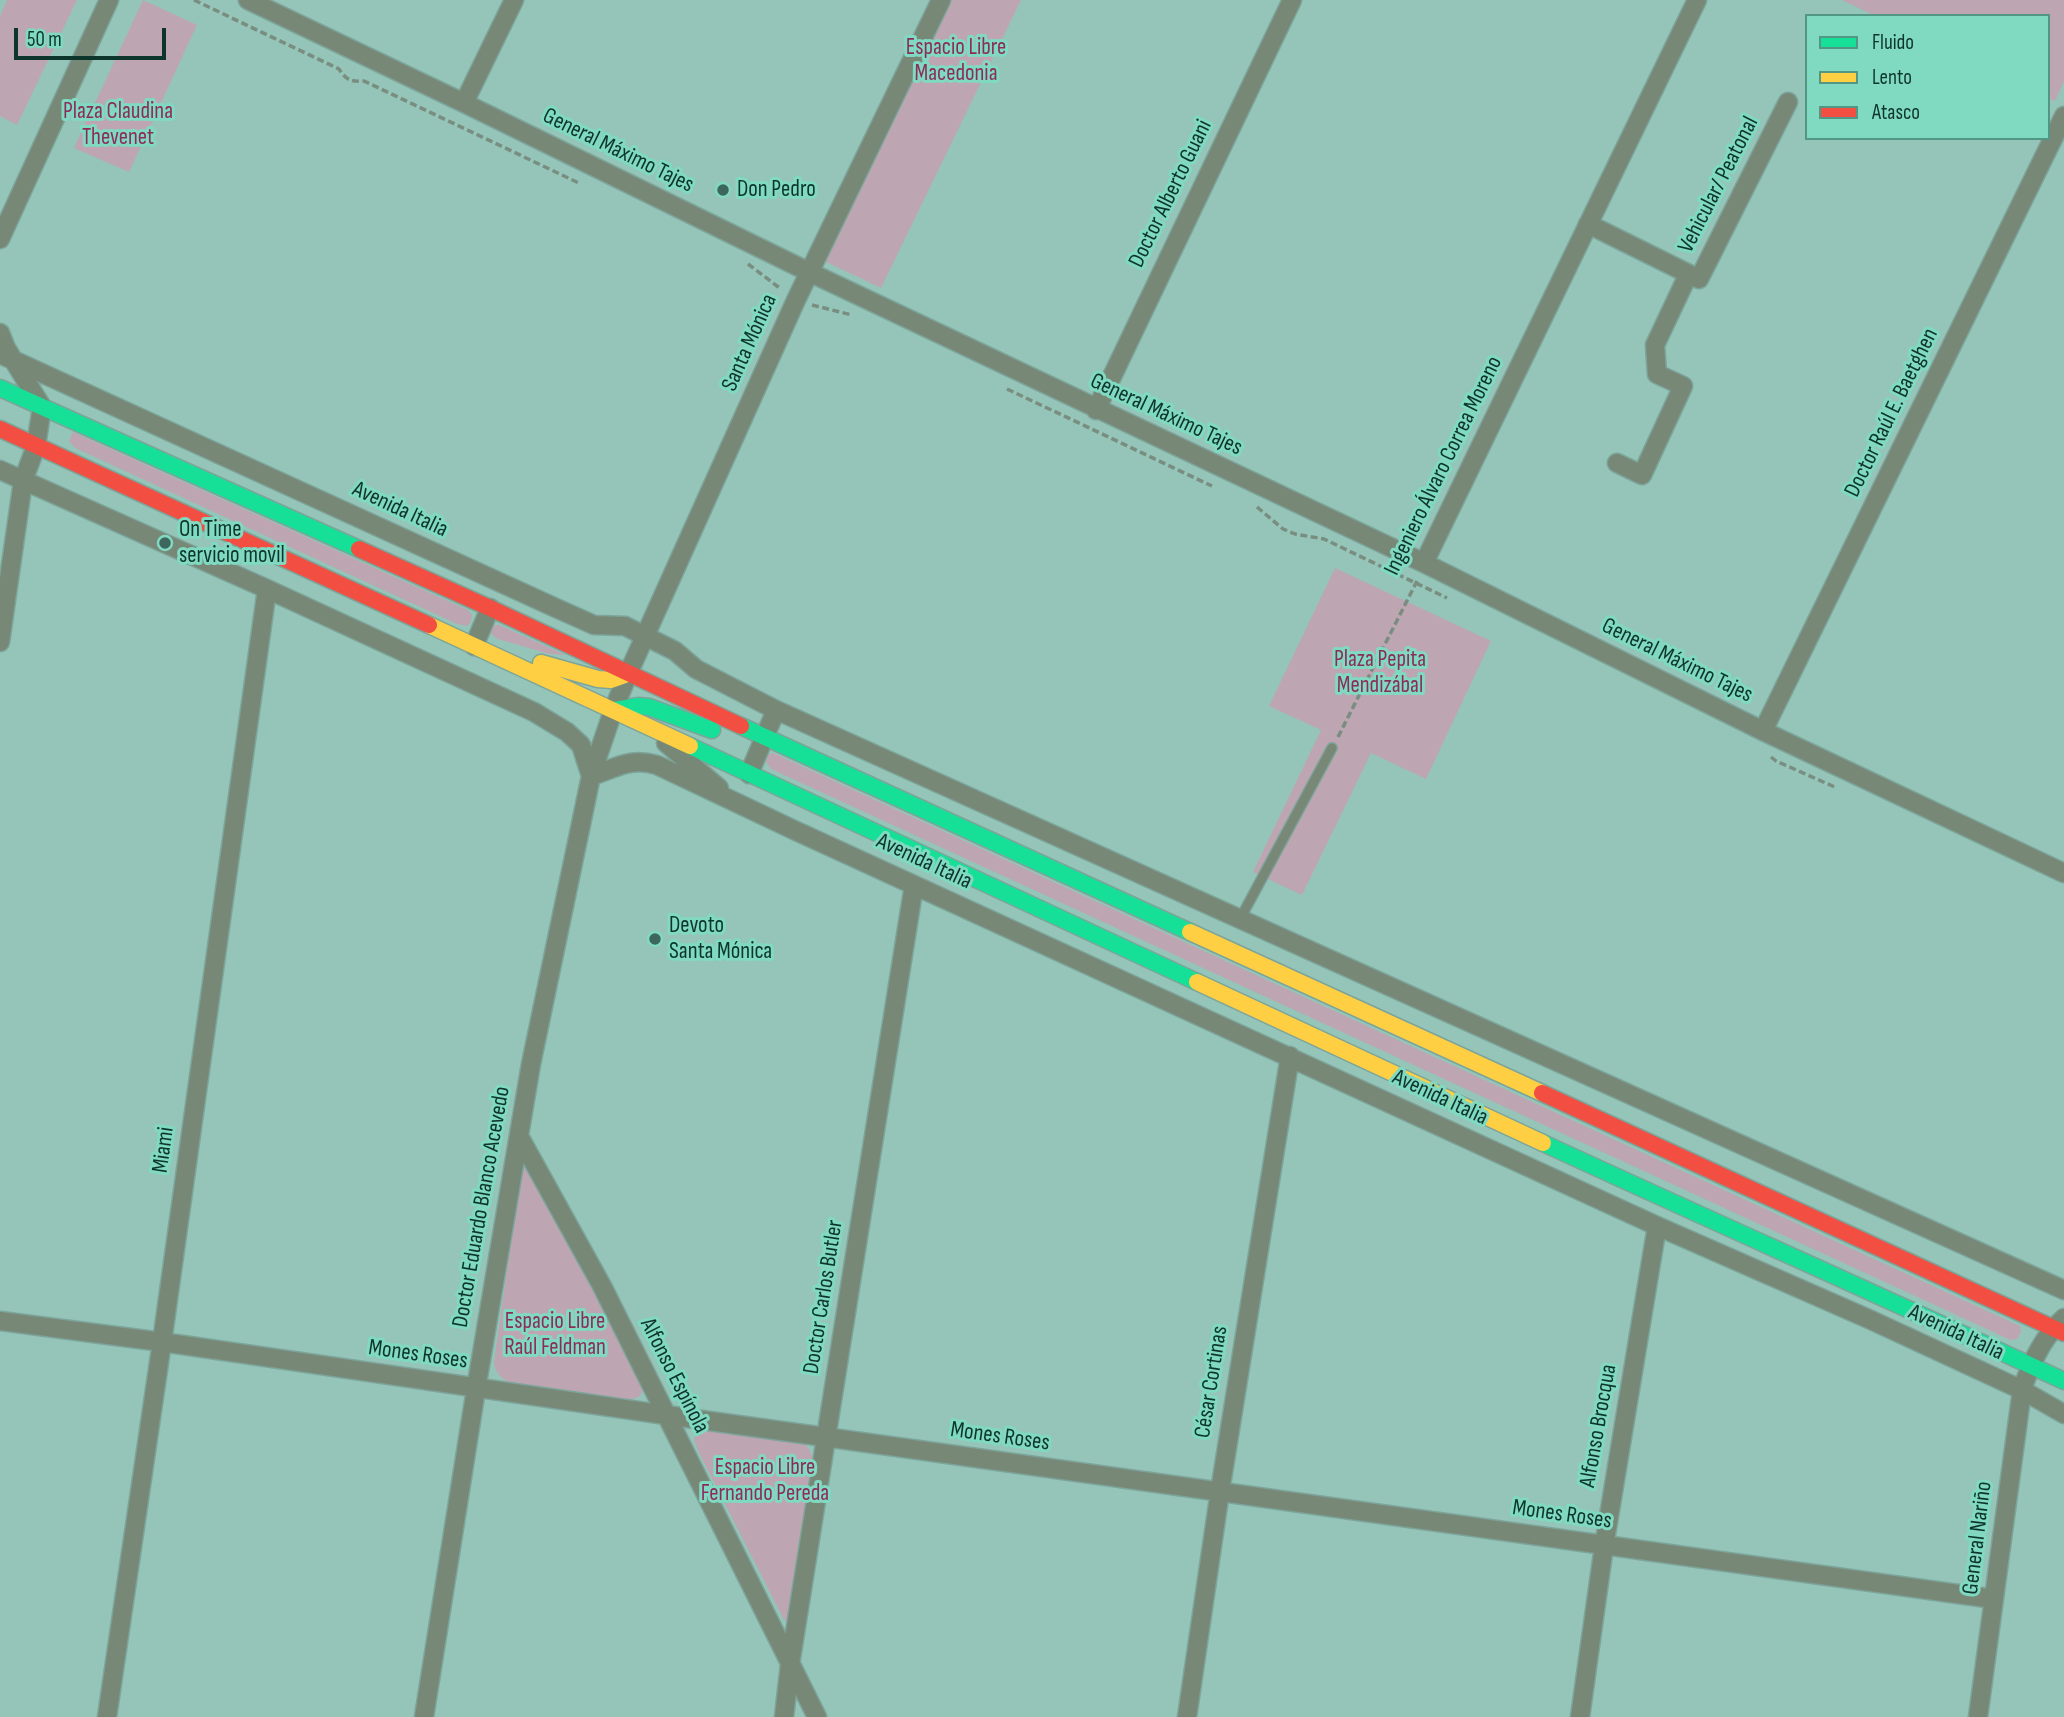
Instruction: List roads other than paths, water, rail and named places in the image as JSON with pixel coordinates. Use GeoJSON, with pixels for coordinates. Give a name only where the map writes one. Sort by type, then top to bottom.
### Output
{"type":"FeatureCollection","features":[{"type":"Feature","properties":{"kind":"main road","name":"Avenida Italia"},"geometry":{"type":"LineString","coordinates":[[0,388],[490,608],[765,737],[2061,1326]]}},
{"type":"Feature","properties":{"kind":"main road","name":"Avenida Italia"},"geometry":{"type":"LineString","coordinates":[[0,429],[2064,1381]]}},
{"type":"Feature","properties":{"kind":"main road"},"geometry":{"type":"LineString","coordinates":[[474,646],[598,679],[611,680],[628,674]]}},
{"type":"Feature","properties":{"kind":"main road"},"geometry":{"type":"LineString","coordinates":[[613,711],[625,707],[649,707],[745,739],[765,737]]}},
{"type":"Feature","properties":{"kind":"street"},"geometry":{"type":"LineString","coordinates":[[0,239],[109,0]]}},
{"type":"Feature","properties":{"kind":"street","name":"General Máximo Tajes"},"geometry":{"type":"LineString","coordinates":[[248,0],[1096,410],[1424,563],[1763,731],[2064,873]]}},
{"type":"Feature","properties":{"kind":"street"},"geometry":{"type":"LineString","coordinates":[[464,103],[514,0]]}},
{"type":"Feature","properties":{"kind":"street","name":"Santa Mónica"},"geometry":{"type":"LineString","coordinates":[[613,711],[796,300],[941,0]]}},
{"type":"Feature","properties":{"kind":"street","name":"Doctor Alberto Guani"},"geometry":{"type":"LineString","coordinates":[[1096,410],[1292,0]]}},
{"type":"Feature","properties":{"kind":"street","name":"Ingeniero Álvaro Correa Moreno"},"geometry":{"type":"LineString","coordinates":[[1424,563],[1697,0]]}},
{"type":"Feature","properties":{"kind":"street","name":"Vehicular/ Peatonal"},"geometry":{"type":"LineString","coordinates":[[1588,225],[1699,279],[1788,102]]}},
{"type":"Feature","properties":{"kind":"street","name":"Doctor Raúl E. Baetghen"},"geometry":{"type":"LineString","coordinates":[[1763,731],[2062,126]]}},
{"type":"Feature","properties":{"kind":"street","name":"Vehicular/ Peatonal"},"geometry":{"type":"LineString","coordinates":[[1617,463],[1642,475],[1683,386],[1657,374],[1655,345],[1688,275]]}},
{"type":"Feature","properties":{"kind":"street"},"geometry":{"type":"LineString","coordinates":[[0,333],[7,357],[42,407],[36,446],[23,481],[0,642]]}},
{"type":"Feature","properties":{"kind":"street","name":"Avenida Italia"},"geometry":{"type":"LineString","coordinates":[[7,357],[594,625],[625,626],[645,635],[675,651],[696,669],[776,710],[2064,1290]]}},
{"type":"Feature","properties":{"kind":"street"},"geometry":{"type":"LineString","coordinates":[[0,470],[534,712],[567,732],[581,745],[591,776]]}},
{"type":"Feature","properties":{"kind":"street","name":"Miami"},"geometry":{"type":"LineString","coordinates":[[107,1717],[267,589]]}},
{"type":"Feature","properties":{"kind":"street"},"geometry":{"type":"LineString","coordinates":[[474,646],[490,608]]}},
{"type":"Feature","properties":{"kind":"street"},"geometry":{"type":"LineString","coordinates":[[749,774],[776,710]]}},
{"type":"Feature","properties":{"kind":"street","name":"Doctor Eduardo Blanco Acevedo"},"geometry":{"type":"LineString","coordinates":[[424,1717],[531,1064],[591,776],[613,711]]}},
{"type":"Feature","properties":{"kind":"street","name":"Avenida Italia"},"geometry":{"type":"LineString","coordinates":[[647,727],[740,805]]}},
{"type":"Feature","properties":{"kind":"street"},"geometry":{"type":"LineString","coordinates":[[868,783],[879,756]]}},
{"type":"Feature","properties":{"kind":"street","name":"Avenida Italia"},"geometry":{"type":"LineString","coordinates":[[591,776],[630,762],[644,761],[657,765],[1657,1226],[1871,1320],[2022,1390],[2064,1414]]}},
{"type":"Feature","properties":{"kind":"street"},"geometry":{"type":"LineString","coordinates":[[794,830],[807,800]]}},
{"type":"Feature","properties":{"kind":"street","name":"Doctor Carlos Butler"},"geometry":{"type":"LineString","coordinates":[[784,1717],[790,1664],[914,885]]}},
{"type":"Feature","properties":{"kind":"street"},"geometry":{"type":"LineString","coordinates":[[1225,947],[1239,919]]}},
{"type":"Feature","properties":{"kind":"street","name":"César Cortinas"},"geometry":{"type":"LineString","coordinates":[[1187,1717],[1220,1491],[1290,1056]]}},
{"type":"Feature","properties":{"kind":"street","name":"Alfonso Espínola"},"geometry":{"type":"LineString","coordinates":[[519,1136],[601,1286],[817,1717]]}},
{"type":"Feature","properties":{"kind":"street","name":"Alfonso Brocqua"},"geometry":{"type":"LineString","coordinates":[[1580,1717],[1604,1546],[1657,1226]]}},
{"type":"Feature","properties":{"kind":"street","name":"Mones Roses"},"geometry":{"type":"LineString","coordinates":[[0,1321],[1994,1599]]}},
{"type":"Feature","properties":{"kind":"street","name":"General Nariño"},"geometry":{"type":"LineString","coordinates":[[1978,1717],[2022,1390],[2030,1366],[2061,1326]]}},
{"type":"Feature","properties":{"kind":"lane"},"geometry":{"type":"LineString","coordinates":[[1239,919],[1332,748]]}},
{"type":"Feature","properties":{"kind":"place","name":"Don Pedro"},"geometry":{"type":"Point","coordinates":[723,190]}},
{"type":"Feature","properties":{"kind":"place","name":"On Time servicio movil"},"geometry":{"type":"Point","coordinates":[165,543]}},
{"type":"Feature","properties":{"kind":"place","name":"Devoto Santa Mónica"},"geometry":{"type":"Point","coordinates":[655,939]}},
{"type":"Feature","properties":{"kind":"park label","name":"Espacio Libre Macedonia"},"geometry":{"type":"Point","coordinates":[956,61]}},
{"type":"Feature","properties":{"kind":"park label","name":"Plaza Claudina Thevenet"},"geometry":{"type":"Point","coordinates":[118,125]}},
{"type":"Feature","properties":{"kind":"park label","name":"Plaza Pepita Mendizábal"},"geometry":{"type":"Point","coordinates":[1380,673]}},
{"type":"Feature","properties":{"kind":"park label","name":"Espacio Libre Raúl Feldman"},"geometry":{"type":"Point","coordinates":[555,1335]}},
{"type":"Feature","properties":{"kind":"park label","name":"Espacio Libre Fernando Pereda"},"geometry":{"type":"Point","coordinates":[765,1481]}}]}
